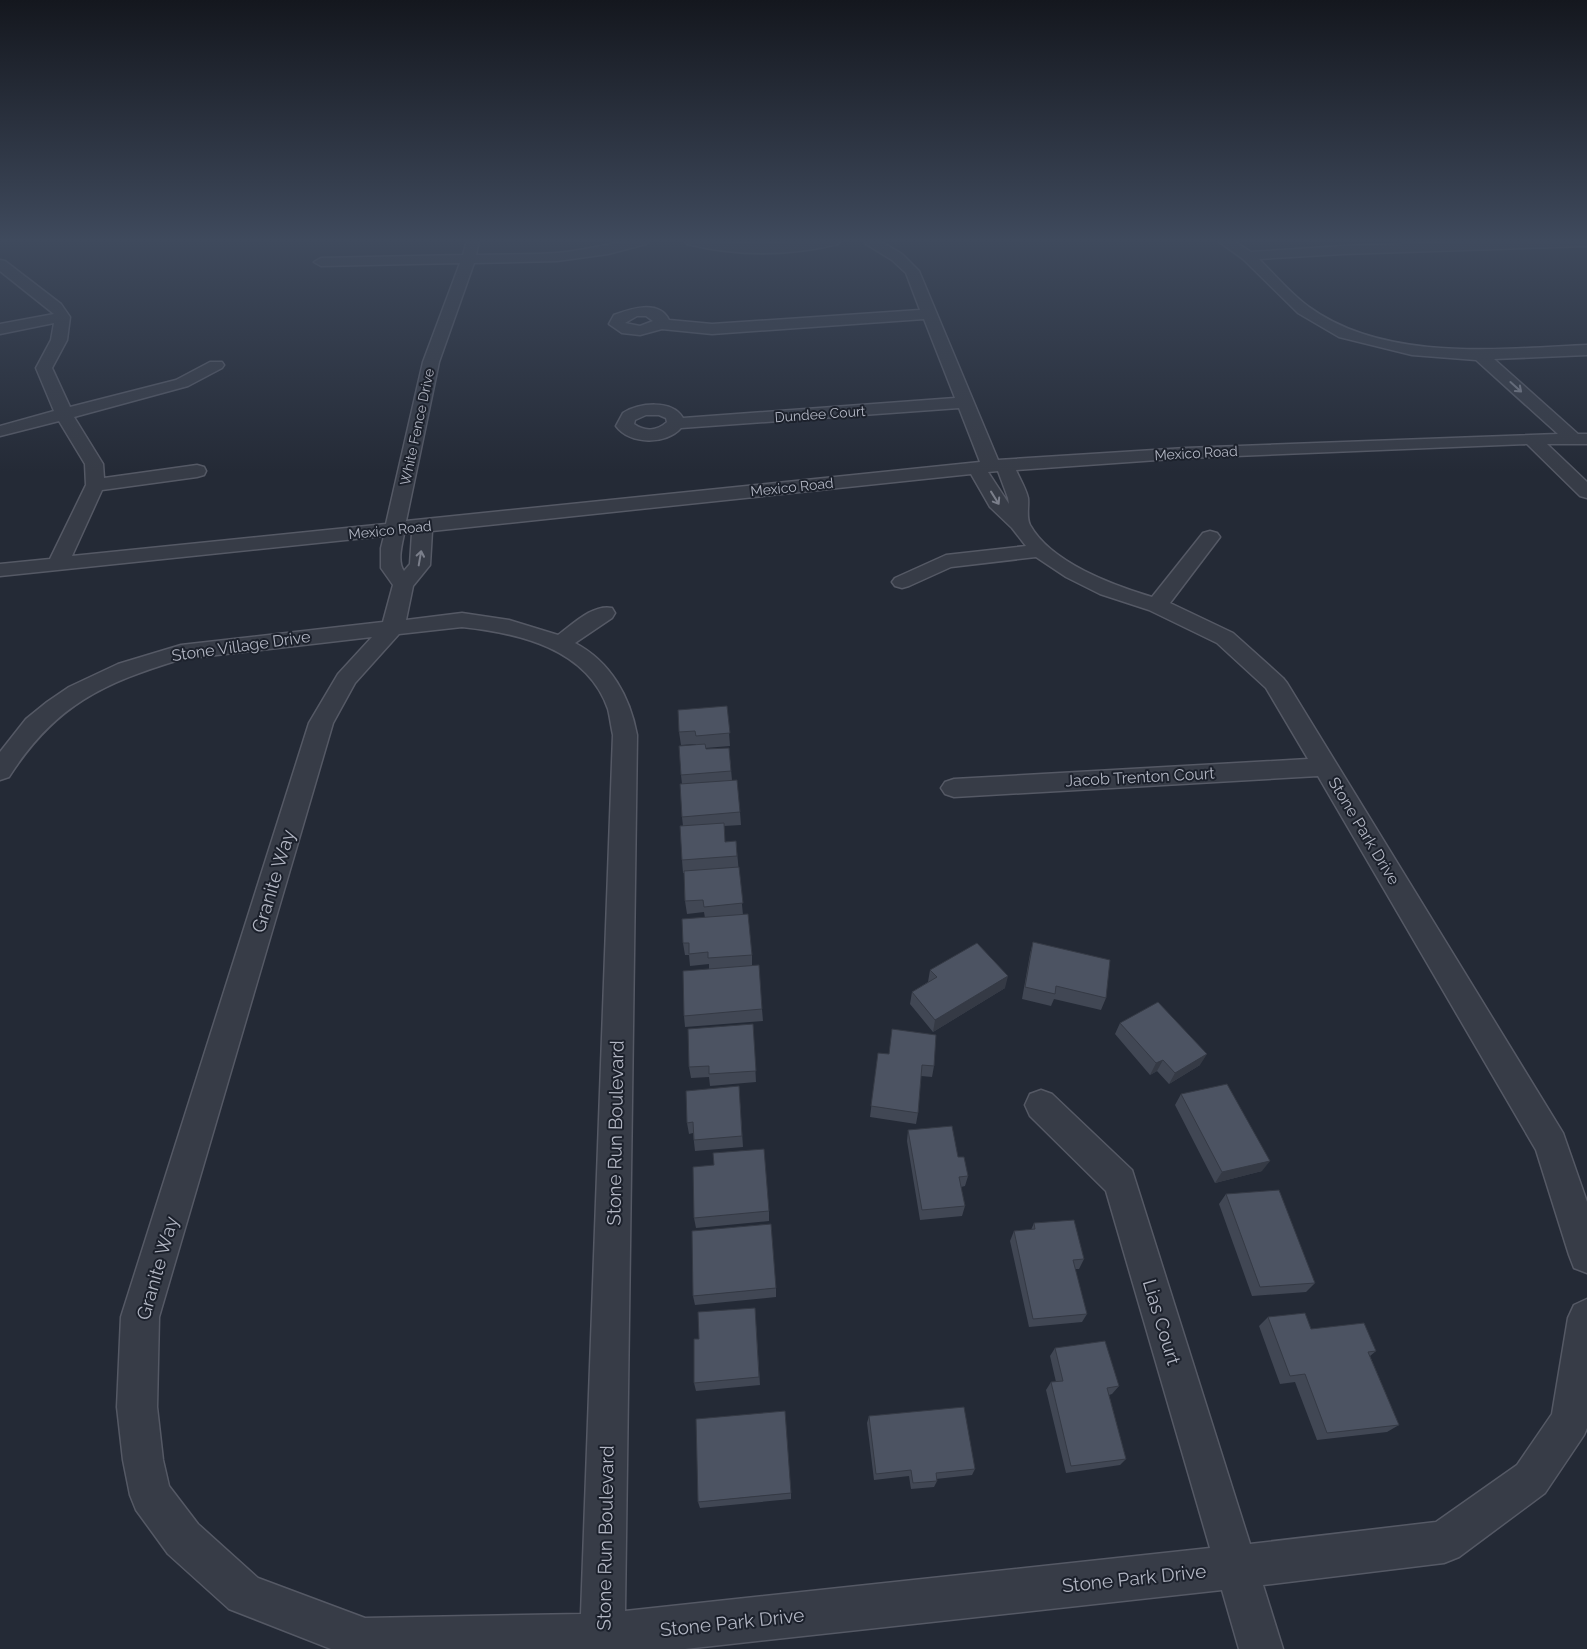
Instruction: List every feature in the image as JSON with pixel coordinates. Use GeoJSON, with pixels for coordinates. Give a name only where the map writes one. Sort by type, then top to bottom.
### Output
{"type":"FeatureCollection","features":[{"type":"Feature","properties":{"kind":"street"},"geometry":{"type":"LineString","coordinates":[[0,329],[59,318]]}},
{"type":"Feature","properties":{"kind":"street"},"geometry":{"type":"LineString","coordinates":[[58,564],[95,485],[94,464],[64,414],[44,368],[59,340],[64,318]]}},
{"type":"Feature","properties":{"kind":"street","name":"White Fence Drive"},"geometry":{"type":"LineString","coordinates":[[396,529],[431,362],[447,318]]}},
{"type":"Feature","properties":{"kind":"street"},"geometry":{"type":"LineString","coordinates":[[660,324],[712,329],[874,318]]}},
{"type":"Feature","properties":{"kind":"street"},"geometry":{"type":"LineString","coordinates":[[931,318],[991,466],[1018,498],[1019,524]]}},
{"type":"Feature","properties":{"kind":"street"},"geometry":{"type":"LineString","coordinates":[[1317,318],[1344,334],[1412,350],[1480,355],[1587,350]]}},
{"type":"Feature","properties":{"kind":"street"},"geometry":{"type":"LineString","coordinates":[[1500,354],[1560,405]]}},
{"type":"Feature","properties":{"kind":"street"},"geometry":{"type":"LineString","coordinates":[[1480,355],[1583,433]]}},
{"type":"Feature","properties":{"kind":"street"},"geometry":{"type":"LineString","coordinates":[[0,431],[182,383],[216,365]]}},
{"type":"Feature","properties":{"kind":"street","name":"Dundee Court"},"geometry":{"type":"LineString","coordinates":[[676,423],[965,402]]}},
{"type":"Feature","properties":{"kind":"street","name":"Mexico Road"},"geometry":{"type":"LineString","coordinates":[[0,570],[991,466],[1186,453],[1530,439],[1583,433]]}},
{"type":"Feature","properties":{"kind":"street"},"geometry":{"type":"LineString","coordinates":[[1530,439],[1587,492]]}},
{"type":"Feature","properties":{"kind":"street","name":"Stone Park Drive"},"geometry":{"type":"LineString","coordinates":[[991,466],[997,503],[1019,524],[1040,550],[1073,573],[1107,590],[1157,605],[1225,638],[1276,683],[1551,1144],[1587,1255]]}},
{"type":"Feature","properties":{"kind":"street"},"geometry":{"type":"LineString","coordinates":[[95,485],[196,471]]}},
{"type":"Feature","properties":{"kind":"street","name":"Granite Way"},"geometry":{"type":"LineString","coordinates":[[422,526],[420,566],[403,585],[393,627],[346,679],[321,723],[140,1317],[136,1407],[143,1460],[151,1494],[183,1539],[244,1594],[365,1640],[602,1643]]}},
{"type":"Feature","properties":{"kind":"street"},"geometry":{"type":"LineString","coordinates":[[396,529],[392,548],[391,568],[403,585]]}},
{"type":"Feature","properties":{"kind":"street"},"geometry":{"type":"LineString","coordinates":[[1157,605],[1210,537]]}},
{"type":"Feature","properties":{"kind":"street"},"geometry":{"type":"LineString","coordinates":[[902,582],[946,562],[1040,550]]}},
{"type":"Feature","properties":{"kind":"street"},"geometry":{"type":"LineString","coordinates":[[559,644],[604,613]]}},
{"type":"Feature","properties":{"kind":"street","name":"Stone Run Boulevard"},"geometry":{"type":"LineString","coordinates":[[393,627],[462,620],[489,622],[519,629],[559,644],[586,658],[607,684],[619,706],[625,735],[602,1643]]}},
{"type":"Feature","properties":{"kind":"street","name":"Stone Village Drive"},"geometry":{"type":"LineString","coordinates":[[0,771],[31,728],[66,699],[84,678],[181,652],[393,627]]}},
{"type":"Feature","properties":{"kind":"street","name":"Jacob Trenton Court"},"geometry":{"type":"LineString","coordinates":[[954,788],[1326,767]]}},
{"type":"Feature","properties":{"kind":"street","name":"Lias Court"},"geometry":{"type":"LineString","coordinates":[[1041,1106],[1120,1182],[1261,1649]]}},
{"type":"Feature","properties":{"kind":"street","name":"Stone Park Drive"},"geometry":{"type":"LineString","coordinates":[[602,1643],[1444,1542],[1531,1479],[1570,1420],[1582,1378],[1587,1318]]}},
{"type":"Feature","properties":{"kind":"building"},"geometry":{"type":"Polygon","coordinates":[[[727,706],[730,733],[696,736],[695,731],[679,732],[678,710],[727,706]]]}},
{"type":"Feature","properties":{"kind":"building"},"geometry":{"type":"Polygon","coordinates":[[[705,744],[706,749],[729,748],[731,771],[681,775],[679,746],[705,744]]]}},
{"type":"Feature","properties":{"kind":"building"},"geometry":{"type":"Polygon","coordinates":[[[737,780],[740,812],[682,817],[680,784],[737,780]]]}},
{"type":"Feature","properties":{"kind":"building"},"geometry":{"type":"Polygon","coordinates":[[[724,823],[725,842],[736,841],[737,856],[682,860],[680,826],[724,823]]]}},
{"type":"Feature","properties":{"kind":"building"},"geometry":{"type":"Polygon","coordinates":[[[739,867],[743,903],[704,907],[703,900],[685,901],[684,871],[739,867]]]}},
{"type":"Feature","properties":{"kind":"building"},"geometry":{"type":"Polygon","coordinates":[[[748,914],[752,955],[708,958],[708,952],[689,954],[689,943],[683,943],[682,919],[748,914]]]}},
{"type":"Feature","properties":{"kind":"building"},"geometry":{"type":"Polygon","coordinates":[[[1033,942],[1110,960],[1106,998],[1056,986],[1055,994],[1025,987],[1033,942]]]}},
{"type":"Feature","properties":{"kind":"building"},"geometry":{"type":"Polygon","coordinates":[[[977,943],[1008,976],[935,1020],[912,992],[937,977],[930,970],[977,943]]]}},
{"type":"Feature","properties":{"kind":"building"},"geometry":{"type":"Polygon","coordinates":[[[759,965],[762,1009],[684,1016],[683,971],[759,965]]]}},
{"type":"Feature","properties":{"kind":"building"},"geometry":{"type":"Polygon","coordinates":[[[1158,1002],[1207,1054],[1175,1073],[1163,1060],[1156,1063],[1120,1023],[1158,1002]]]}},
{"type":"Feature","properties":{"kind":"building"},"geometry":{"type":"Polygon","coordinates":[[[753,1024],[756,1071],[709,1074],[709,1066],[689,1067],[688,1029],[753,1024]]]}},
{"type":"Feature","properties":{"kind":"building"},"geometry":{"type":"Polygon","coordinates":[[[892,1029],[936,1035],[934,1066],[922,1065],[918,1113],[871,1106],[878,1053],[889,1054],[892,1029]]]}},
{"type":"Feature","properties":{"kind":"building"},"geometry":{"type":"Polygon","coordinates":[[[1227,1084],[1270,1161],[1222,1172],[1181,1094],[1227,1084]]]}},
{"type":"Feature","properties":{"kind":"building"},"geometry":{"type":"Polygon","coordinates":[[[739,1086],[742,1136],[694,1140],[693,1122],[687,1123],[686,1091],[739,1086]]]}},
{"type":"Feature","properties":{"kind":"building"},"geometry":{"type":"Polygon","coordinates":[[[952,1126],[958,1157],[964,1157],[968,1176],[959,1177],[965,1206],[922,1210],[908,1130],[952,1126]]]}},
{"type":"Feature","properties":{"kind":"building"},"geometry":{"type":"Polygon","coordinates":[[[764,1149],[769,1211],[694,1218],[693,1167],[714,1165],[713,1153],[764,1149]]]}},
{"type":"Feature","properties":{"kind":"building"},"geometry":{"type":"Polygon","coordinates":[[[1279,1190],[1315,1283],[1260,1287],[1226,1194],[1279,1190]]]}},
{"type":"Feature","properties":{"kind":"building"},"geometry":{"type":"Polygon","coordinates":[[[1074,1220],[1084,1259],[1073,1260],[1087,1314],[1033,1319],[1014,1231],[1035,1229],[1034,1223],[1074,1220]]]}},
{"type":"Feature","properties":{"kind":"building"},"geometry":{"type":"Polygon","coordinates":[[[771,1224],[776,1288],[693,1296],[692,1231],[771,1224]]]}},
{"type":"Feature","properties":{"kind":"building"},"geometry":{"type":"Polygon","coordinates":[[[755,1308],[759,1377],[694,1383],[694,1339],[699,1339],[698,1312],[755,1308]]]}},
{"type":"Feature","properties":{"kind":"building"},"geometry":{"type":"Polygon","coordinates":[[[1305,1313],[1311,1329],[1364,1323],[1376,1351],[1368,1352],[1399,1425],[1327,1433],[1305,1374],[1290,1376],[1268,1317],[1305,1313]]]}},
{"type":"Feature","properties":{"kind":"building"},"geometry":{"type":"Polygon","coordinates":[[[1105,1341],[1119,1386],[1107,1388],[1126,1459],[1071,1466],[1051,1382],[1063,1381],[1055,1348],[1105,1341]]]}},
{"type":"Feature","properties":{"kind":"building"},"geometry":{"type":"Polygon","coordinates":[[[964,1407],[975,1469],[936,1473],[937,1481],[913,1483],[911,1470],[876,1474],[869,1416],[964,1407]]]}},
{"type":"Feature","properties":{"kind":"building"},"geometry":{"type":"Polygon","coordinates":[[[785,1411],[791,1493],[698,1502],[696,1419],[785,1411]]]}}]}
